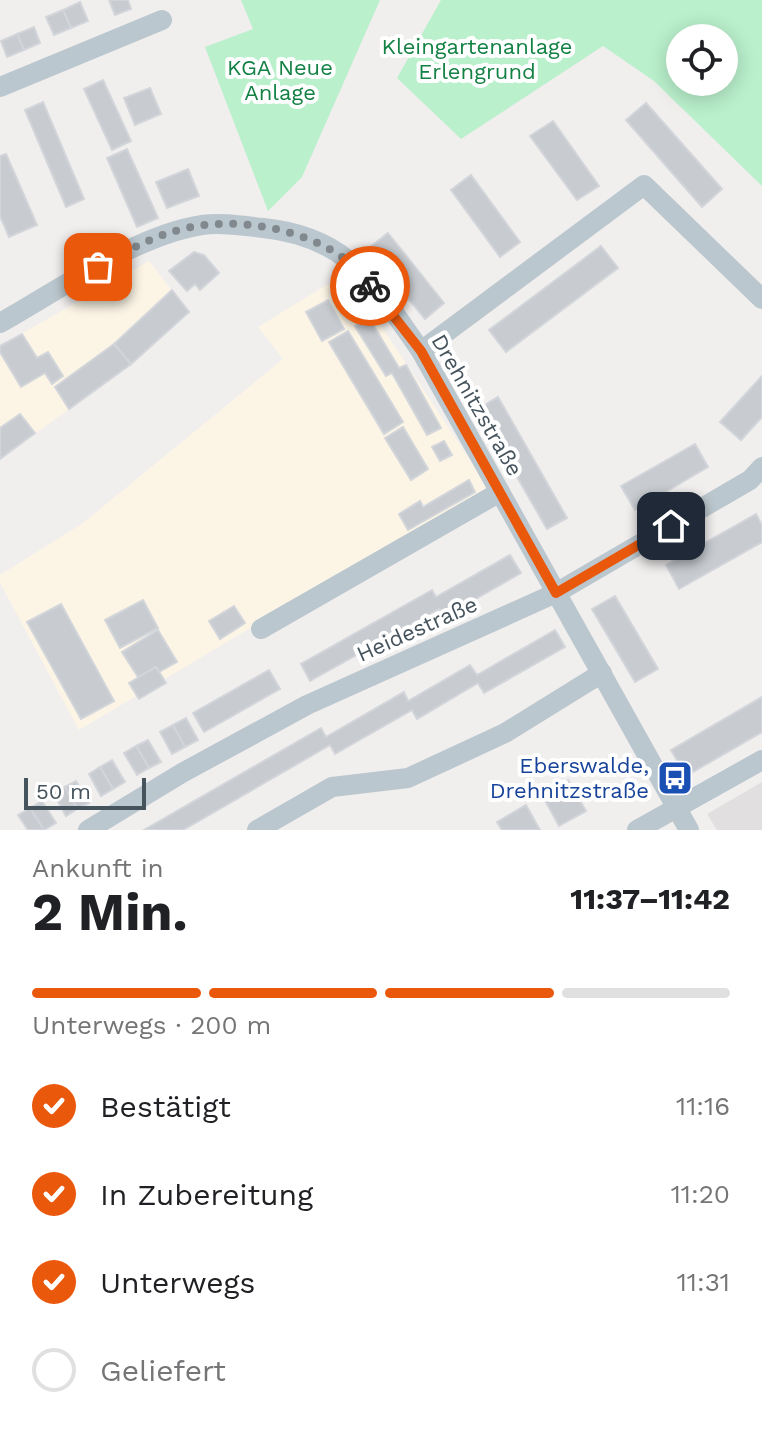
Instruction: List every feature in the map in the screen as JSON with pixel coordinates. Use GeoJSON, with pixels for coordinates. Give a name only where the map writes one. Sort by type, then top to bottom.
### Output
{"type":"FeatureCollection","features":[{"type":"Feature","properties":{"kind":"street"},"geometry":{"type":"LineString","coordinates":[[0,87],[162,20]]}},
{"type":"Feature","properties":{"kind":"street"},"geometry":{"type":"LineString","coordinates":[[421,351],[644,185],[762,299]]}},
{"type":"Feature","properties":{"kind":"street","name":"Drehnitzstraße"},"geometry":{"type":"LineString","coordinates":[[0,323],[123,253],[174,231],[206,225],[283,230],[315,240],[348,261],[387,305],[421,351],[689,830]]}},
{"type":"Feature","properties":{"kind":"street","name":"Heidestraße"},"geometry":{"type":"LineString","coordinates":[[88,830],[182,773],[307,705],[556,593],[750,480],[762,467]]}},
{"type":"Feature","properties":{"kind":"street"},"geometry":{"type":"LineString","coordinates":[[261,629],[500,492]]}},
{"type":"Feature","properties":{"kind":"street"},"geometry":{"type":"LineString","coordinates":[[257,830],[332,787],[408,778],[505,733],[602,673]]}},
{"type":"Feature","properties":{"kind":"street"},"geometry":{"type":"LineString","coordinates":[[637,830],[762,760]]}},
{"type":"Feature","properties":{"kind":"shaded area"},"geometry":{"type":"Polygon","coordinates":[[[149,261],[189,312],[121,372],[0,459],[0,346],[149,261]]]}},
{"type":"Feature","properties":{"kind":"shaded area"},"geometry":{"type":"Polygon","coordinates":[[[346,273],[488,487],[79,730],[0,583],[0,575],[83,523],[283,359],[258,327],[346,273]]]}},
{"type":"Feature","properties":{"kind":"shaded area"},"geometry":{"type":"Polygon","coordinates":[[[762,782],[762,830],[717,830],[707,814],[762,782]]]}},
{"type":"Feature","properties":{"kind":"green space","name":"KGA Neue Anlage"},"geometry":{"type":"Polygon","coordinates":[[[241,0],[380,0],[302,177],[268,211],[205,47],[253,29],[241,0]]]}},
{"type":"Feature","properties":{"kind":"green space","name":"Kleingartenanlage Erlengrund"},"geometry":{"type":"Polygon","coordinates":[[[441,0],[762,0],[762,186],[669,96],[738,96],[738,24],[666,24],[666,93],[603,46],[461,139],[397,78],[441,0]]]}},
{"type":"Feature","properties":{"kind":"building"},"geometry":{"type":"Polygon","coordinates":[[[109,0],[128,0],[131,9],[115,15],[109,0]]]}},
{"type":"Feature","properties":{"kind":"building"},"geometry":{"type":"Polygon","coordinates":[[[80,2],[88,21],[71,28],[63,10],[80,2]]]}},
{"type":"Feature","properties":{"kind":"building"},"geometry":{"type":"Polygon","coordinates":[[[63,10],[71,28],[54,35],[46,17],[63,10]]]}},
{"type":"Feature","properties":{"kind":"building"},"geometry":{"type":"Polygon","coordinates":[[[34,27],[40,43],[24,50],[17,34],[34,27]]]}},
{"type":"Feature","properties":{"kind":"building"},"geometry":{"type":"Polygon","coordinates":[[[17,34],[24,50],[7,57],[1,41],[17,34]]]}},
{"type":"Feature","properties":{"kind":"building"},"geometry":{"type":"Polygon","coordinates":[[[103,80],[131,141],[112,150],[84,89],[103,80]]]}},
{"type":"Feature","properties":{"kind":"building"},"geometry":{"type":"Polygon","coordinates":[[[150,88],[161,114],[135,125],[124,98],[150,88]]]}},
{"type":"Feature","properties":{"kind":"building"},"geometry":{"type":"Polygon","coordinates":[[[43,102],[84,199],[66,207],[25,110],[43,102]]]}},
{"type":"Feature","properties":{"kind":"building"},"geometry":{"type":"Polygon","coordinates":[[[646,103],[722,189],[702,207],[626,120],[646,103]]]}},
{"type":"Feature","properties":{"kind":"building"},"geometry":{"type":"Polygon","coordinates":[[[553,121],[599,186],[577,200],[530,136],[553,121]]]}},
{"type":"Feature","properties":{"kind":"building"},"geometry":{"type":"Polygon","coordinates":[[[127,149],[158,218],[137,227],[107,158],[127,149]]]}},
{"type":"Feature","properties":{"kind":"building"},"geometry":{"type":"Polygon","coordinates":[[[6,154],[37,225],[9,237],[0,216],[0,156],[6,154]]]}},
{"type":"Feature","properties":{"kind":"building"},"geometry":{"type":"Polygon","coordinates":[[[188,169],[199,196],[167,208],[156,182],[188,169]]]}},
{"type":"Feature","properties":{"kind":"building"},"geometry":{"type":"Polygon","coordinates":[[[471,175],[520,242],[500,257],[451,190],[471,175]]]}},
{"type":"Feature","properties":{"kind":"building"},"geometry":{"type":"Polygon","coordinates":[[[388,233],[444,303],[425,319],[368,249],[388,233]]]}},
{"type":"Feature","properties":{"kind":"building"},"geometry":{"type":"Polygon","coordinates":[[[601,246],[618,268],[506,352],[489,330],[601,246]]]}},
{"type":"Feature","properties":{"kind":"building"},"geometry":{"type":"Polygon","coordinates":[[[194,252],[204,255],[219,273],[200,290],[195,284],[187,291],[169,271],[194,252]]]}},
{"type":"Feature","properties":{"kind":"building"},"geometry":{"type":"Polygon","coordinates":[[[172,290],[189,312],[131,364],[114,344],[172,290]]]}},
{"type":"Feature","properties":{"kind":"building"},"geometry":{"type":"Polygon","coordinates":[[[328,300],[344,329],[322,341],[306,312],[328,300]]]}},
{"type":"Feature","properties":{"kind":"building"},"geometry":{"type":"Polygon","coordinates":[[[369,318],[399,368],[406,365],[441,428],[427,435],[392,373],[386,376],[355,326],[369,318]]]}},
{"type":"Feature","properties":{"kind":"building"},"geometry":{"type":"Polygon","coordinates":[[[348,331],[403,422],[384,434],[329,342],[348,331]]]}},
{"type":"Feature","properties":{"kind":"building"},"geometry":{"type":"Polygon","coordinates":[[[22,334],[37,358],[48,352],[63,376],[52,384],[45,373],[21,387],[0,352],[0,346],[22,334]]]}},
{"type":"Feature","properties":{"kind":"building"},"geometry":{"type":"Polygon","coordinates":[[[114,344],[131,364],[69,409],[55,387],[114,344]]]}},
{"type":"Feature","properties":{"kind":"building"},"geometry":{"type":"Polygon","coordinates":[[[762,376],[762,417],[741,440],[720,422],[762,376]]]}},
{"type":"Feature","properties":{"kind":"building"},"geometry":{"type":"Polygon","coordinates":[[[498,397],[567,518],[547,529],[478,409],[498,397]]]}},
{"type":"Feature","properties":{"kind":"building"},"geometry":{"type":"Polygon","coordinates":[[[20,414],[35,433],[0,459],[0,428],[20,414]]]}},
{"type":"Feature","properties":{"kind":"building"},"geometry":{"type":"Polygon","coordinates":[[[403,427],[428,469],[411,480],[385,438],[403,427]]]}},
{"type":"Feature","properties":{"kind":"building"},"geometry":{"type":"Polygon","coordinates":[[[444,441],[452,455],[440,461],[432,447],[444,441]]]}},
{"type":"Feature","properties":{"kind":"building"},"geometry":{"type":"Polygon","coordinates":[[[695,444],[708,467],[635,510],[621,486],[695,444]]]}},
{"type":"Feature","properties":{"kind":"building"},"geometry":{"type":"Polygon","coordinates":[[[469,480],[475,492],[408,530],[399,514],[420,501],[423,507],[469,480]]]}},
{"type":"Feature","properties":{"kind":"building"},"geometry":{"type":"Polygon","coordinates":[[[756,514],[762,525],[762,542],[679,589],[666,565],[756,514]]]}},
{"type":"Feature","properties":{"kind":"building"},"geometry":{"type":"Polygon","coordinates":[[[510,555],[521,573],[444,617],[439,609],[310,681],[301,664],[432,590],[436,597],[510,555]]]}},
{"type":"Feature","properties":{"kind":"building"},"geometry":{"type":"Polygon","coordinates":[[[615,596],[658,669],[635,682],[592,609],[615,596]]]}},
{"type":"Feature","properties":{"kind":"building"},"geometry":{"type":"Polygon","coordinates":[[[143,600],[158,628],[120,648],[105,620],[143,600]]]}},
{"type":"Feature","properties":{"kind":"building"},"geometry":{"type":"Polygon","coordinates":[[[61,604],[114,701],[81,719],[27,622],[61,604]]]}},
{"type":"Feature","properties":{"kind":"building"},"geometry":{"type":"Polygon","coordinates":[[[234,606],[245,623],[220,639],[209,621],[234,606]]]}},
{"type":"Feature","properties":{"kind":"building"},"geometry":{"type":"Polygon","coordinates":[[[158,630],[177,662],[159,672],[156,667],[138,677],[122,652],[158,630]]]}},
{"type":"Feature","properties":{"kind":"building"},"geometry":{"type":"Polygon","coordinates":[[[555,630],[565,647],[484,693],[478,683],[417,719],[412,710],[335,754],[330,745],[183,830],[144,830],[321,728],[326,737],[404,692],[408,701],[470,665],[477,675],[555,630]]]}},
{"type":"Feature","properties":{"kind":"building"},"geometry":{"type":"Polygon","coordinates":[[[156,667],[166,683],[139,699],[129,683],[156,667]]]}},
{"type":"Feature","properties":{"kind":"building"},"geometry":{"type":"Polygon","coordinates":[[[269,670],[280,689],[204,732],[193,713],[269,670]]]}},
{"type":"Feature","properties":{"kind":"building"},"geometry":{"type":"Polygon","coordinates":[[[762,697],[762,732],[686,776],[671,750],[762,697]]]}},
{"type":"Feature","properties":{"kind":"building"},"geometry":{"type":"Polygon","coordinates":[[[186,718],[198,740],[185,747],[173,725],[186,718]]]}},
{"type":"Feature","properties":{"kind":"building"},"geometry":{"type":"Polygon","coordinates":[[[173,725],[185,747],[172,754],[160,732],[173,725]]]}},
{"type":"Feature","properties":{"kind":"building"},"geometry":{"type":"Polygon","coordinates":[[[148,740],[161,762],[149,768],[136,746],[148,740]]]}},
{"type":"Feature","properties":{"kind":"building"},"geometry":{"type":"Polygon","coordinates":[[[136,746],[149,768],[137,775],[124,753],[136,746]]]}},
{"type":"Feature","properties":{"kind":"building"},"geometry":{"type":"Polygon","coordinates":[[[112,760],[125,782],[113,789],[100,767],[112,760]]]}},
{"type":"Feature","properties":{"kind":"building"},"geometry":{"type":"Polygon","coordinates":[[[100,767],[113,789],[101,796],[89,774],[100,767]]]}},
{"type":"Feature","properties":{"kind":"building"},"geometry":{"type":"Polygon","coordinates":[[[568,780],[586,811],[559,826],[542,795],[568,780]]]}},
{"type":"Feature","properties":{"kind":"building"},"geometry":{"type":"Polygon","coordinates":[[[76,781],[89,803],[77,809],[65,787],[76,781]]]}},
{"type":"Feature","properties":{"kind":"building"},"geometry":{"type":"Polygon","coordinates":[[[65,787],[77,809],[66,816],[54,794],[65,787]]]}},
{"type":"Feature","properties":{"kind":"building"},"geometry":{"type":"Polygon","coordinates":[[[42,801],[56,823],[44,830],[30,808],[42,801]]]}},
{"type":"Feature","properties":{"kind":"building"},"geometry":{"type":"Polygon","coordinates":[[[526,805],[540,830],[502,830],[497,822],[526,805]]]}},
{"type":"Feature","properties":{"kind":"building"},"geometry":{"type":"Polygon","coordinates":[[[30,808],[44,830],[28,830],[18,815],[30,808]]]}},
{"type":"Feature","properties":{"kind":"way so far"},"geometry":{"type":"LineString","coordinates":[[98,267],[174,231],[206,225],[242,226],[283,230],[315,240],[348,261],[370,286]]}},
{"type":"Feature","properties":{"kind":"place","name":"Eberswalde, Drehnitzstraße"},"geometry":{"type":"Point","coordinates":[675,778]}},
{"type":"Feature","properties":{"kind":"route"},"geometry":{"type":"LineString","coordinates":[[370,286],[421,351],[556,593],[671,526]]}}]}
